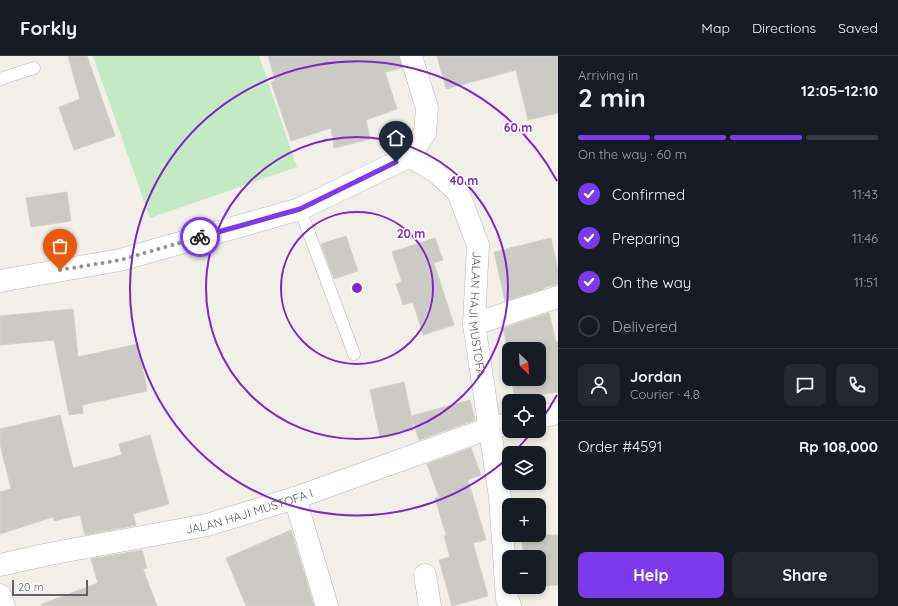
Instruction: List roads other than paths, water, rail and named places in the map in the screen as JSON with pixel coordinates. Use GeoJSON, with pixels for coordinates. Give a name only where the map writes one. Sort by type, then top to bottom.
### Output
{"type":"FeatureCollection","features":[{"type":"Feature","properties":{"kind":"street"},"geometry":{"type":"LineString","coordinates":[[0,281],[120,260],[300,209],[410,156],[425,133],[427,108],[410,56]]}},
{"type":"Feature","properties":{"kind":"street","name":"JALAN HAJI MUSTOFA"},"geometry":{"type":"LineString","coordinates":[[410,156],[435,170],[458,192],[478,245],[474,324],[499,426],[500,497],[507,599],[510,606]]}},
{"type":"Feature","properties":{"kind":"street"},"geometry":{"type":"LineString","coordinates":[[474,324],[558,297]]}},
{"type":"Feature","properties":{"kind":"street"},"geometry":{"type":"LineString","coordinates":[[546,416],[558,413]]}},
{"type":"Feature","properties":{"kind":"street","name":"JALAN HAJI MUSTOFA I"},"geometry":{"type":"LineString","coordinates":[[0,565],[50,554],[207,525],[295,498],[499,426]]}},
{"type":"Feature","properties":{"kind":"street"},"geometry":{"type":"LineString","coordinates":[[295,498],[327,606]]}},
{"type":"Feature","properties":{"kind":"street"},"geometry":{"type":"LineString","coordinates":[[425,575],[430,606]]}},
{"type":"Feature","properties":{"kind":"street"},"geometry":{"type":"LineString","coordinates":[[0,594],[4,606]]}},
{"type":"Feature","properties":{"kind":"lane"},"geometry":{"type":"LineString","coordinates":[[0,79],[34,68]]}},
{"type":"Feature","properties":{"kind":"lane"},"geometry":{"type":"LineString","coordinates":[[300,209],[354,354]]}}]}
